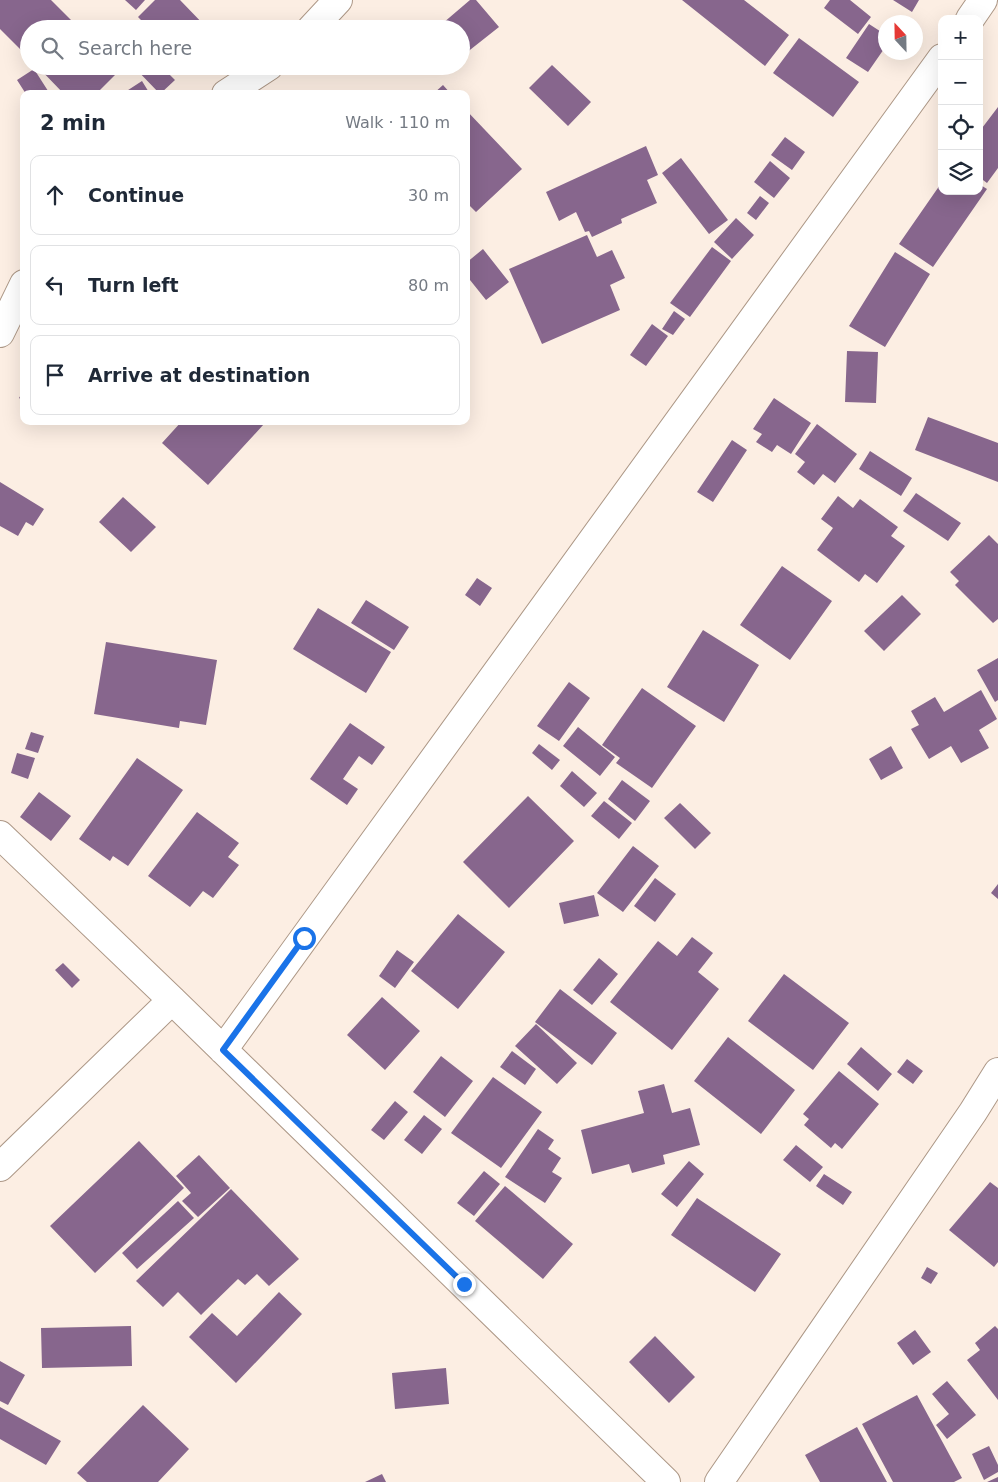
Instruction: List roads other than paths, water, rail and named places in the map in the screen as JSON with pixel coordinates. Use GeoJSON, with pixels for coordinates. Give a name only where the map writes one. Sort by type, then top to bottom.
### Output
{"type":"FeatureCollection","features":[{"type":"Feature","properties":{"kind":"street"},"geometry":{"type":"LineString","coordinates":[[319,20],[338,0]]}},
{"type":"Feature","properties":{"kind":"street"},"geometry":{"type":"LineString","coordinates":[[973,15],[983,0]]}},
{"type":"Feature","properties":{"kind":"street"},"geometry":{"type":"LineString","coordinates":[[223,1050],[941,60]]}},
{"type":"Feature","properties":{"kind":"street"},"geometry":{"type":"LineString","coordinates":[[232,90],[255,75]]}},
{"type":"Feature","properties":{"kind":"street"},"geometry":{"type":"LineString","coordinates":[[0,333],[20,292]]}},
{"type":"Feature","properties":{"kind":"street"},"geometry":{"type":"LineString","coordinates":[[0,835],[172,1000],[666,1482]]}},
{"type":"Feature","properties":{"kind":"street"},"geometry":{"type":"LineString","coordinates":[[0,1167],[172,1000]]}},
{"type":"Feature","properties":{"kind":"street"},"geometry":{"type":"LineString","coordinates":[[719,1482],[968,1120],[998,1072]]}}]}
